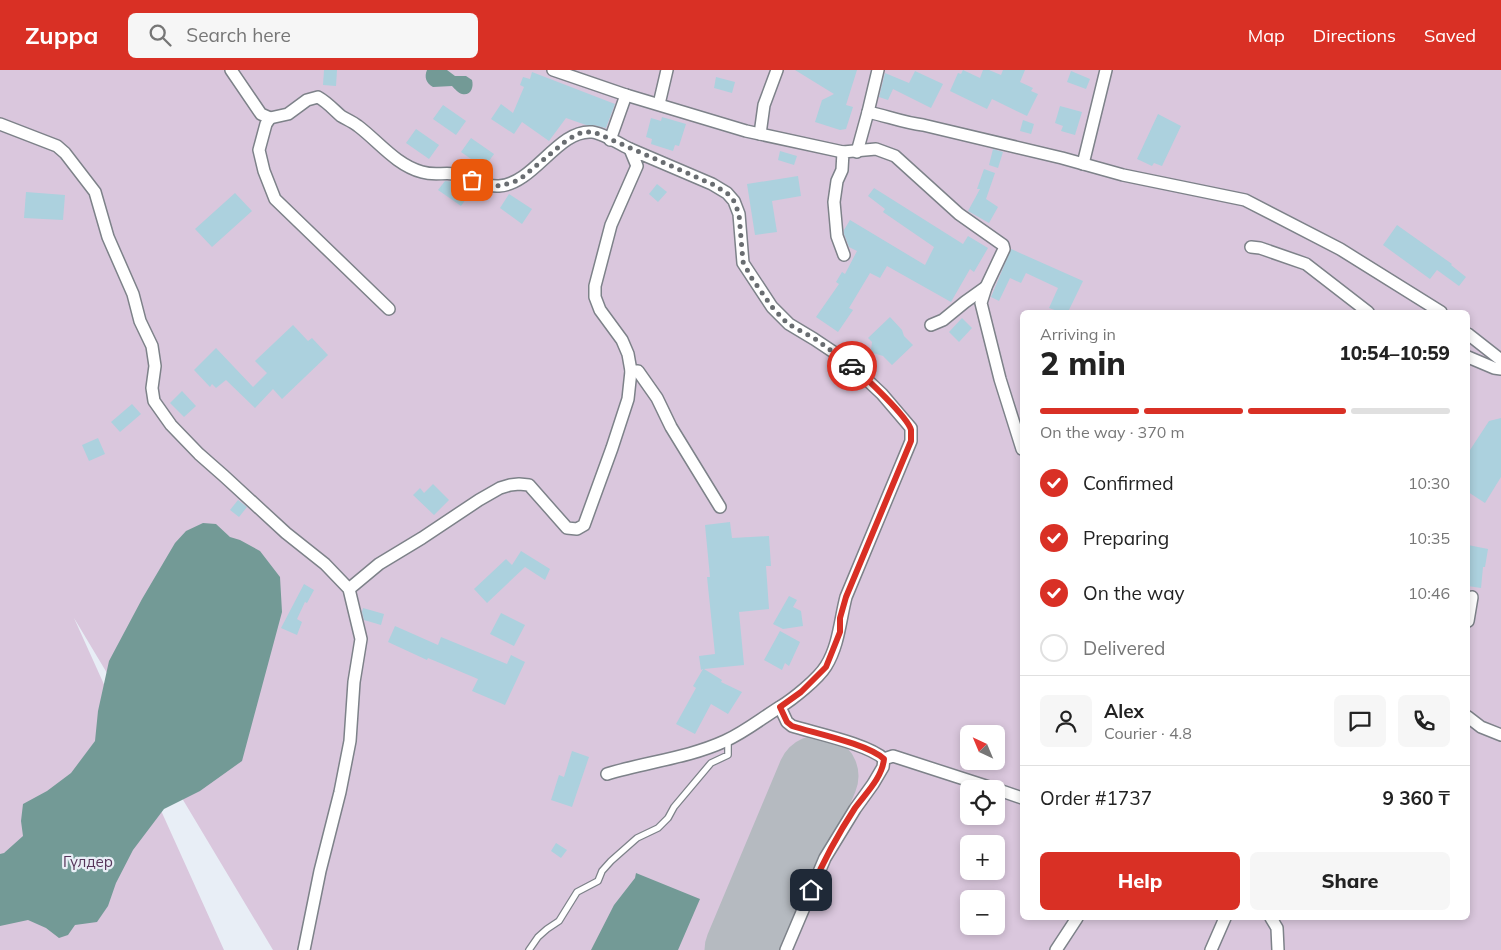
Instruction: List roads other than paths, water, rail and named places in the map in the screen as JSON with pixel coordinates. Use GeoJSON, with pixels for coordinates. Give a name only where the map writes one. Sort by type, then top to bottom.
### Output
{"type":"FeatureCollection","features":[{"type":"Feature","properties":{"kind":"street"},"geometry":{"type":"LineString","coordinates":[[231,70],[261,114],[270,118],[288,114],[307,100],[318,97],[327,102],[341,116],[357,125],[402,163],[420,172],[436,176],[445,174],[457,175],[485,185],[501,186],[519,180],[567,140],[582,132],[594,132],[712,184],[727,193],[734,201],[739,214],[743,262],[772,307],[788,324],[814,338],[847,361],[882,394],[911,428],[911,441],[846,597],[840,618],[840,632],[826,667],[801,692],[728,739],[667,760],[607,774]]}},
{"type":"Feature","properties":{"kind":"street"},"geometry":{"type":"LineString","coordinates":[[659,104],[667,70]]}},
{"type":"Feature","properties":{"kind":"street"},"geometry":{"type":"LineString","coordinates":[[760,134],[764,105],[777,70]]}},
{"type":"Feature","properties":{"kind":"street"},"geometry":{"type":"LineString","coordinates":[[857,152],[878,70]]}},
{"type":"Feature","properties":{"kind":"street"},"geometry":{"type":"LineString","coordinates":[[1083,164],[1106,70]]}},
{"type":"Feature","properties":{"kind":"street"},"geometry":{"type":"LineString","coordinates":[[557,71],[626,95],[760,134],[843,152],[876,149],[896,156],[960,214],[1003,245],[1004,249],[986,287],[981,303],[988,336],[1020,443]]}},
{"type":"Feature","properties":{"kind":"street"},"geometry":{"type":"LineString","coordinates":[[610,140],[626,95]]}},
{"type":"Feature","properties":{"kind":"street"},"geometry":{"type":"LineString","coordinates":[[868,112],[1062,158],[1123,175],[1245,200],[1340,249],[1438,310]]}},
{"type":"Feature","properties":{"kind":"street"},"geometry":{"type":"LineString","coordinates":[[270,118],[266,124],[260,150],[264,171],[275,199],[389,309]]}},
{"type":"Feature","properties":{"kind":"street"},"geometry":{"type":"LineString","coordinates":[[0,124],[57,146],[65,153],[95,192],[108,237],[133,294],[140,321],[152,346],[155,366],[152,388],[154,401],[171,425],[199,454],[286,533],[325,564],[349,589],[361,639],[354,682],[350,742],[304,950]]}},
{"type":"Feature","properties":{"kind":"street"},"geometry":{"type":"LineString","coordinates":[[349,589],[378,564],[422,538],[479,500],[500,488],[510,485],[529,486],[567,528],[577,529],[584,525],[628,399],[631,371],[628,354],[622,340],[600,310],[595,297],[595,286],[611,226],[637,166],[630,149]]}},
{"type":"Feature","properties":{"kind":"street"},"geometry":{"type":"LineString","coordinates":[[843,152],[842,170],[837,181],[834,202],[836,236],[844,254]]}},
{"type":"Feature","properties":{"kind":"street"},"geometry":{"type":"LineString","coordinates":[[1252,247],[1306,264],[1365,310]]}},
{"type":"Feature","properties":{"kind":"street"},"geometry":{"type":"LineString","coordinates":[[931,325],[943,320],[986,287]]}},
{"type":"Feature","properties":{"kind":"street"},"geometry":{"type":"LineString","coordinates":[[1470,336],[1499,368]]}},
{"type":"Feature","properties":{"kind":"street"},"geometry":{"type":"LineString","coordinates":[[1470,358],[1499,368]]}},
{"type":"Feature","properties":{"kind":"street"},"geometry":{"type":"LineString","coordinates":[[631,371],[638,370],[657,398],[671,427],[720,507]]}},
{"type":"Feature","properties":{"kind":"street"},"geometry":{"type":"LineString","coordinates":[[1470,609],[1472,597]]}},
{"type":"Feature","properties":{"kind":"street"},"geometry":{"type":"LineString","coordinates":[[780,707],[787,722],[792,726],[857,745],[884,759]]}},
{"type":"Feature","properties":{"kind":"street"},"geometry":{"type":"LineString","coordinates":[[1470,719],[1481,727],[1501,735]]}},
{"type":"Feature","properties":{"kind":"street"},"geometry":{"type":"LineString","coordinates":[[884,759],[893,756],[968,780]]}},
{"type":"Feature","properties":{"kind":"street"},"geometry":{"type":"LineString","coordinates":[[786,950],[825,858],[873,784],[883,767],[884,759]]}},
{"type":"Feature","properties":{"kind":"street"},"geometry":{"type":"LineString","coordinates":[[1005,792],[1020,797]]}},
{"type":"Feature","properties":{"kind":"street"},"geometry":{"type":"LineString","coordinates":[[1056,950],[1076,920]]}},
{"type":"Feature","properties":{"kind":"street"},"geometry":{"type":"LineString","coordinates":[[1211,950],[1224,920]]}},
{"type":"Feature","properties":{"kind":"street"},"geometry":{"type":"LineString","coordinates":[[1272,920],[1276,928],[1278,950]]}},
{"type":"Feature","properties":{"kind":"lane"},"geometry":{"type":"LineString","coordinates":[[529,950],[547,929],[559,921],[577,892],[598,881],[602,871],[611,861],[637,838],[658,828],[668,818],[674,807],[710,763],[728,755],[728,739]]}},
{"type":"Feature","properties":{"kind":"park label","name":"Гүлдер"},"geometry":{"type":"Point","coordinates":[88,862]}}]}
